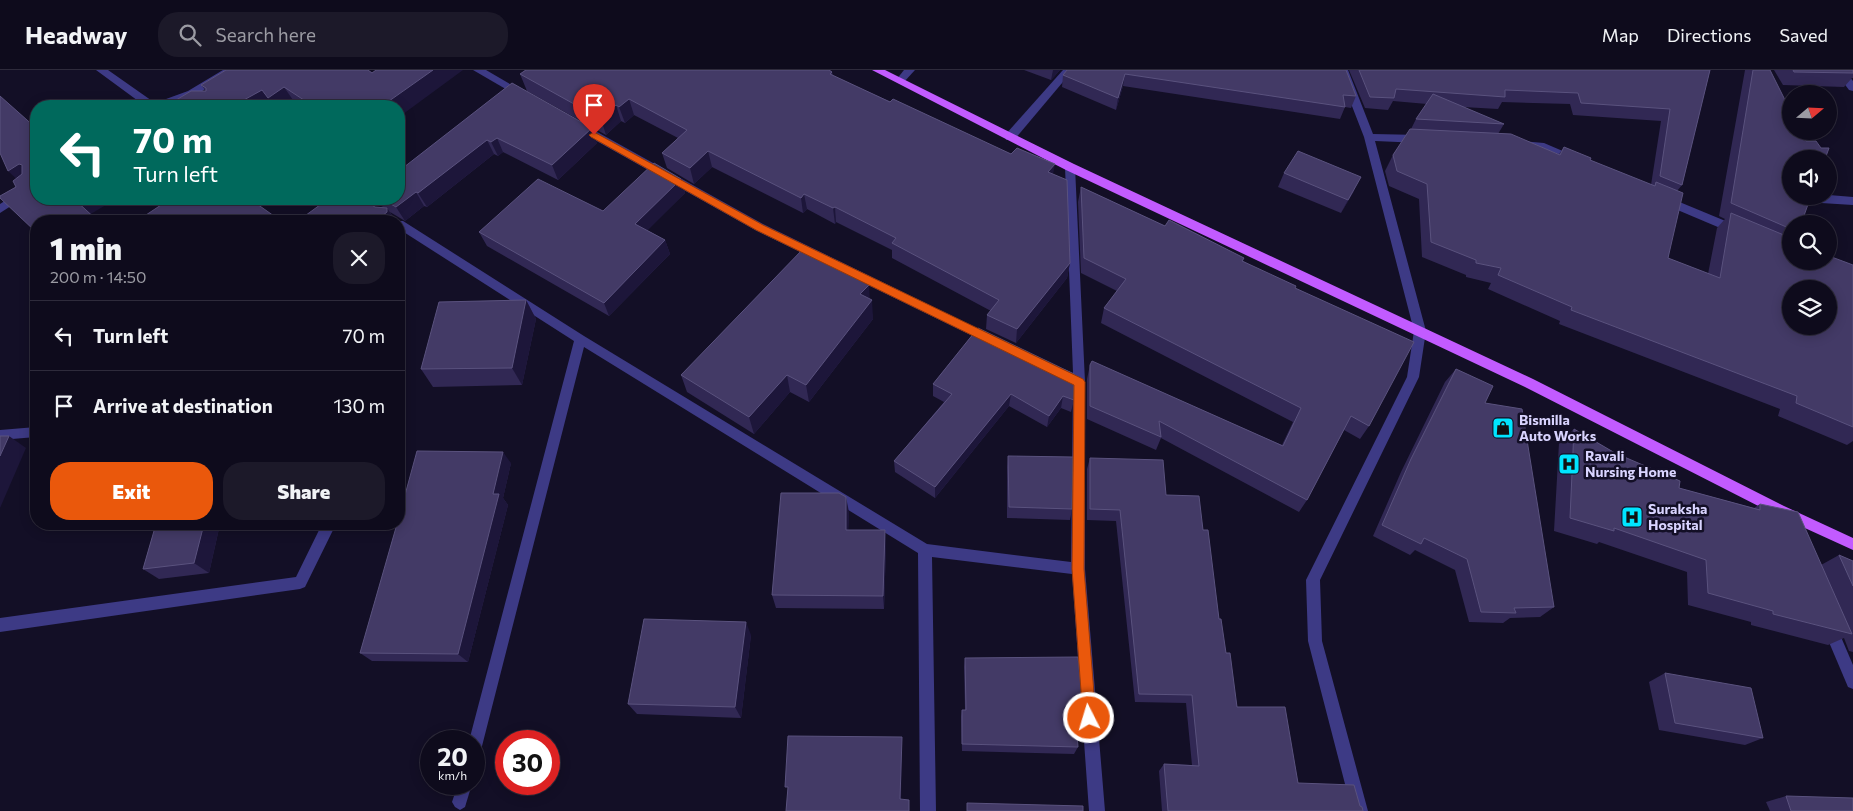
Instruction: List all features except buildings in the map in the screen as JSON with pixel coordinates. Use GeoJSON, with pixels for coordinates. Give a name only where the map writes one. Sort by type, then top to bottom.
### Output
{"type":"FeatureCollection","features":[{"type":"Feature","properties":{"kind":"main road"},"geometry":{"type":"LineString","coordinates":[[877,70],[901,80],[1070,167],[1529,383],[1779,510],[1853,544]]}},
{"type":"Feature","properties":{"kind":"street"},"geometry":{"type":"LineString","coordinates":[[101,70],[144,100]]}},
{"type":"Feature","properties":{"kind":"street"},"geometry":{"type":"LineString","coordinates":[[173,100],[192,93],[230,70]]}},
{"type":"Feature","properties":{"kind":"street"},"geometry":{"type":"LineString","coordinates":[[478,70],[530,99]]}},
{"type":"Feature","properties":{"kind":"street"},"geometry":{"type":"LineString","coordinates":[[901,80],[910,70]]}},
{"type":"Feature","properties":{"kind":"street"},"geometry":{"type":"LineString","coordinates":[[1010,137],[1068,70]]}},
{"type":"Feature","properties":{"kind":"street"},"geometry":{"type":"LineString","coordinates":[[1343,70],[1369,137],[1420,331],[1413,377],[1313,580],[1315,641],[1360,811]]}},
{"type":"Feature","properties":{"kind":"street"},"geometry":{"type":"LineString","coordinates":[[1839,70],[1853,88]]}},
{"type":"Feature","properties":{"kind":"street"},"geometry":{"type":"LineString","coordinates":[[192,93],[203,100]]}},
{"type":"Feature","properties":{"kind":"street"},"geometry":{"type":"LineString","coordinates":[[572,122],[759,227],[999,344]]}},
{"type":"Feature","properties":{"kind":"street"},"geometry":{"type":"LineString","coordinates":[[1369,137],[1435,140]]}},
{"type":"Feature","properties":{"kind":"street"},"geometry":{"type":"LineString","coordinates":[[1511,144],[1540,146],[1585,165]]}},
{"type":"Feature","properties":{"kind":"street"},"geometry":{"type":"LineString","coordinates":[[1070,167],[1079,382],[1078,569],[1097,811]]}},
{"type":"Feature","properties":{"kind":"street"},"geometry":{"type":"LineString","coordinates":[[0,209],[30,189]]}},
{"type":"Feature","properties":{"kind":"street"},"geometry":{"type":"LineString","coordinates":[[1657,196],[1746,235]]}},
{"type":"Feature","properties":{"kind":"street"},"geometry":{"type":"LineString","coordinates":[[1837,200],[1853,201]]}},
{"type":"Feature","properties":{"kind":"street"},"geometry":{"type":"LineString","coordinates":[[405,228],[580,339],[925,550],[1078,569]]}},
{"type":"Feature","properties":{"kind":"street"},"geometry":{"type":"LineString","coordinates":[[479,730],[580,339]]}},
{"type":"Feature","properties":{"kind":"street"},"geometry":{"type":"LineString","coordinates":[[1053,369],[1079,382]]}},
{"type":"Feature","properties":{"kind":"street"},"geometry":{"type":"LineString","coordinates":[[0,435],[30,432]]}},
{"type":"Feature","properties":{"kind":"street"},"geometry":{"type":"LineString","coordinates":[[1779,510],[1787,528]]}},
{"type":"Feature","properties":{"kind":"street"},"geometry":{"type":"LineString","coordinates":[[0,625],[300,584],[326,530]]}},
{"type":"Feature","properties":{"kind":"street"},"geometry":{"type":"LineString","coordinates":[[925,550],[928,811]]}},
{"type":"Feature","properties":{"kind":"street"},"geometry":{"type":"LineString","coordinates":[[1826,619],[1853,682]]}},
{"type":"Feature","properties":{"kind":"street"},"geometry":{"type":"LineString","coordinates":[[460,802],[462,795]]}},
{"type":"Feature","properties":{"kind":"place","name":"Bismilla Auto Works"},"geometry":{"type":"Point","coordinates":[1503,428]}},
{"type":"Feature","properties":{"kind":"place","name":"Ravali Nursing Home"},"geometry":{"type":"Point","coordinates":[1569,464]}},
{"type":"Feature","properties":{"kind":"place","name":"Suraksha Hospital"},"geometry":{"type":"Point","coordinates":[1632,517]}},
{"type":"Feature","properties":{"kind":"route"},"geometry":{"type":"LineString","coordinates":[[594,135],[759,227],[1079,382],[1078,569],[1089,718]]}}]}
